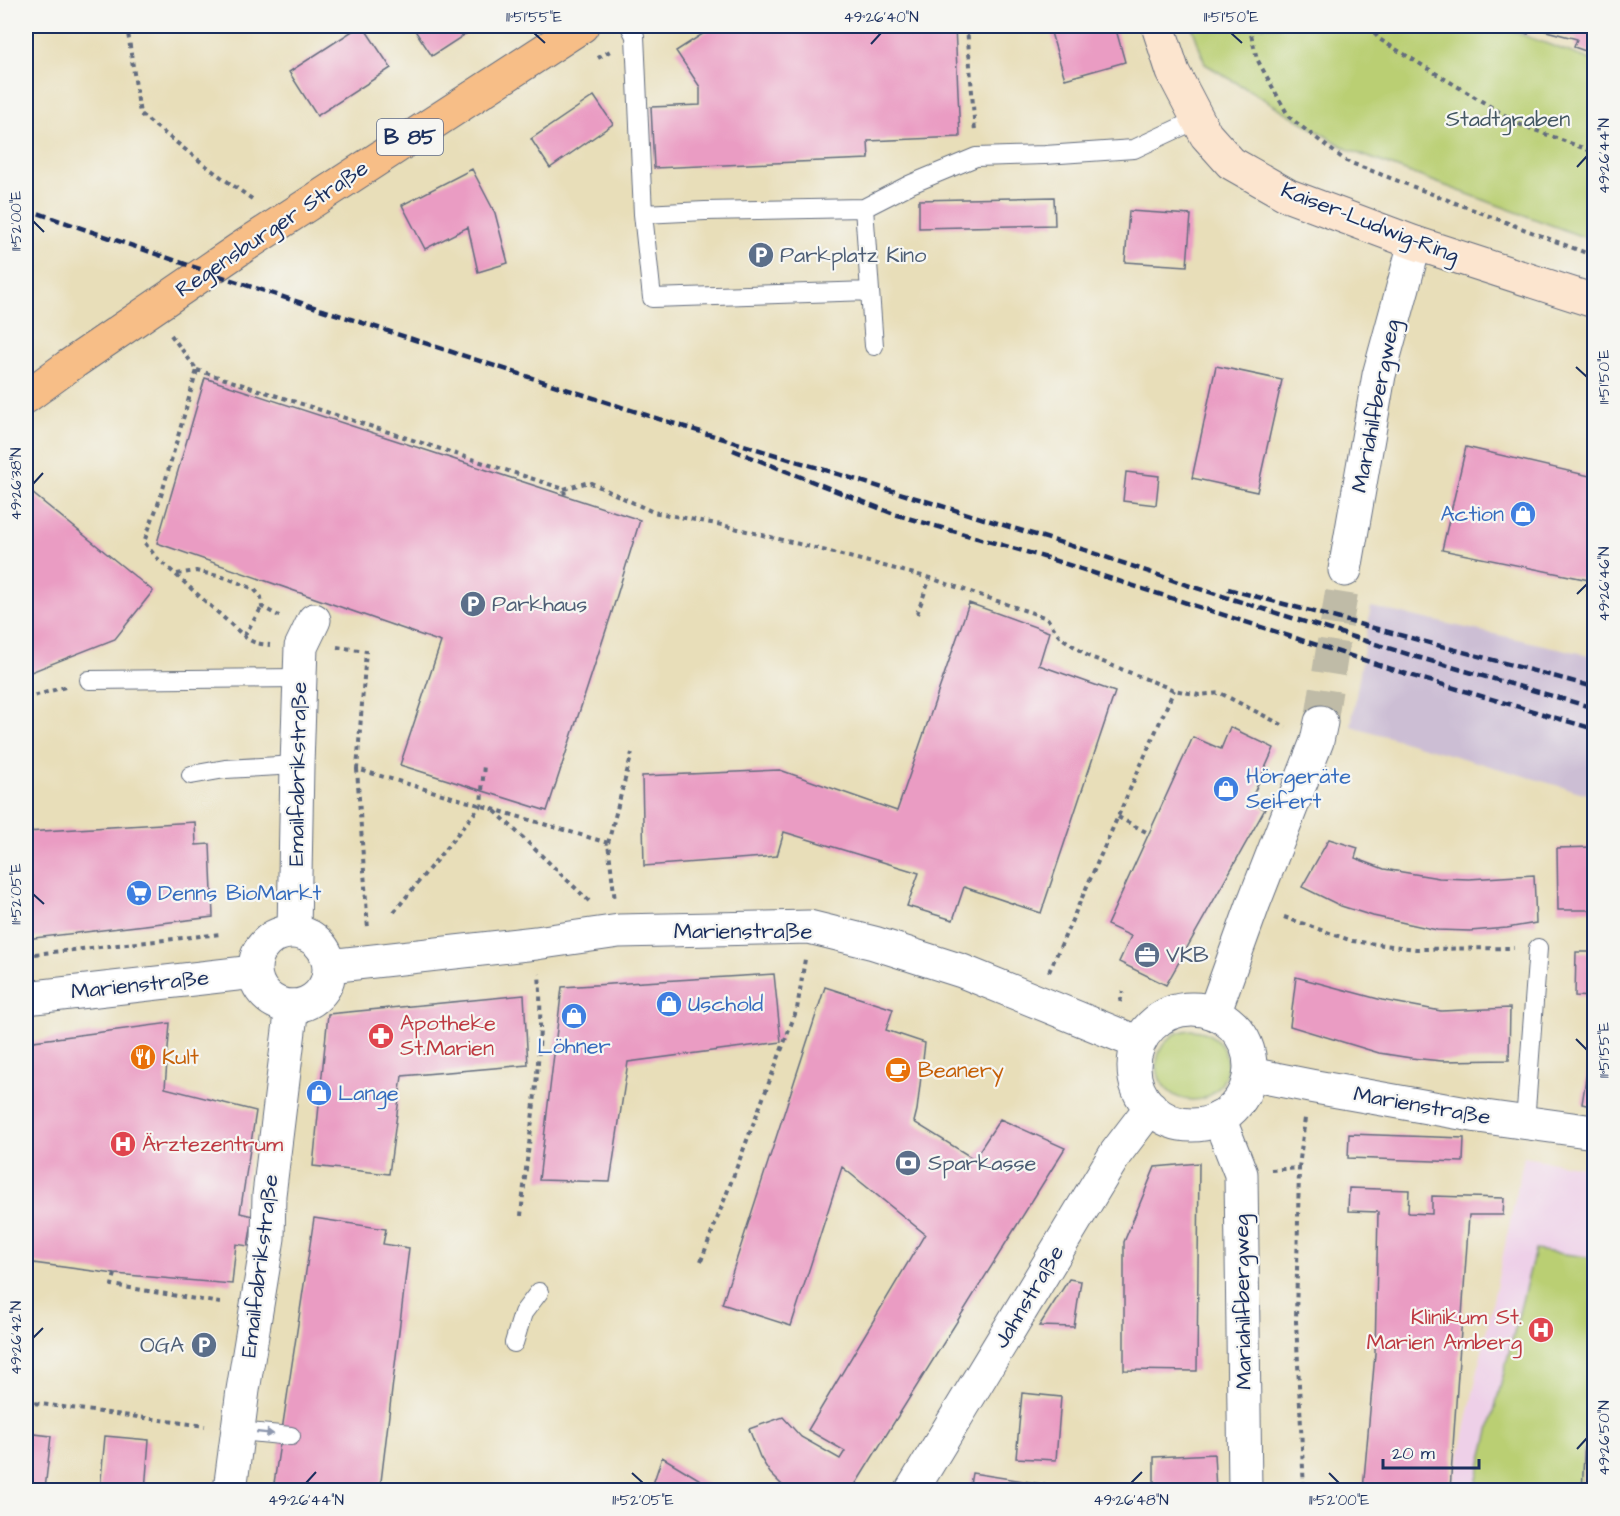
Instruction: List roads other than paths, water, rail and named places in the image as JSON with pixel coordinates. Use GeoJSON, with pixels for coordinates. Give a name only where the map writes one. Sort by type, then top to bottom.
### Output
{"type":"FeatureCollection","features":[{"type":"Feature","properties":{"kind":"main road","name":"Regensburger Straße"},"geometry":{"type":"LineString","coordinates":[[26,398],[67,367],[283,220],[582,26]]}},
{"type":"Feature","properties":{"kind":"main road","name":"Kaiser-Ludwig-Ring"},"geometry":{"type":"LineString","coordinates":[[1158,26],[1173,72],[1206,135],[1231,163],[1289,196],[1415,243],[1594,301]]}},
{"type":"Feature","properties":{"kind":"street","name":"Mariahilfbergweg"},"geometry":{"type":"LineString","coordinates":[[1345,570],[1379,375],[1415,243]]}},
{"type":"Feature","properties":{"kind":"street","name":"Emailfabrikstraße"},"geometry":{"type":"LineString","coordinates":[[294,931],[297,765],[305,648]]}},
{"type":"Feature","properties":{"kind":"street"},"geometry":{"type":"LineString","coordinates":[[1214,1013],[1319,732]]}},
{"type":"Feature","properties":{"kind":"street","name":"Marienstraße"},"geometry":{"type":"LineString","coordinates":[[329,966],[536,943],[619,931],[808,927],[874,943],[962,971],[1140,1043]]}},
{"type":"Feature","properties":{"kind":"street"},"geometry":{"type":"LineString","coordinates":[[294,931],[314,938],[322,946],[329,966],[328,978],[323,989],[315,998],[304,1004],[292,1006],[281,1005],[262,993],[254,972],[255,959],[261,947],[269,938],[281,932],[294,931]]}},
{"type":"Feature","properties":{"kind":"street","name":"Marienstraße"},"geometry":{"type":"LineString","coordinates":[[26,998],[254,972]]}},
{"type":"Feature","properties":{"kind":"street","name":"Emailfabrikstraße"},"geometry":{"type":"LineString","coordinates":[[230,1491],[243,1390],[268,1238],[269,1195],[292,1006]]}},
{"type":"Feature","properties":{"kind":"street"},"geometry":{"type":"LineString","coordinates":[[1197,1009],[1214,1013],[1230,1023],[1243,1037],[1250,1055],[1250,1074],[1245,1092],[1234,1107],[1220,1118],[1202,1124],[1183,1124],[1166,1118],[1150,1107],[1135,1077],[1135,1059],[1140,1043],[1149,1028],[1163,1017],[1179,1010],[1197,1009]]}},
{"type":"Feature","properties":{"kind":"street","name":"Marienstraße"},"geometry":{"type":"LineString","coordinates":[[1250,1074],[1525,1123],[1594,1132]]}},
{"type":"Feature","properties":{"kind":"street","name":"Jahnstraße"},"geometry":{"type":"LineString","coordinates":[[912,1491],[1116,1153],[1150,1107]]}},
{"type":"Feature","properties":{"kind":"street","name":"Mariahilfbergweg"},"geometry":{"type":"LineString","coordinates":[[1220,1118],[1241,1173],[1245,1491]]}},
{"type":"Feature","properties":{"kind":"lane"},"geometry":{"type":"LineString","coordinates":[[630,26],[635,36],[643,214],[652,298],[870,291]]}},
{"type":"Feature","properties":{"kind":"lane"},"geometry":{"type":"LineString","coordinates":[[643,214],[864,208],[911,184],[976,157],[1134,149],[1198,118]]}},
{"type":"Feature","properties":{"kind":"lane"},"geometry":{"type":"LineString","coordinates":[[864,208],[874,346]]}},
{"type":"Feature","properties":{"kind":"lane"},"geometry":{"type":"LineString","coordinates":[[88,680],[305,648]]}},
{"type":"Feature","properties":{"kind":"lane"},"geometry":{"type":"LineString","coordinates":[[191,775],[225,769],[297,765]]}},
{"type":"Feature","properties":{"kind":"lane"},"geometry":{"type":"LineString","coordinates":[[1525,1123],[1538,948]]}},
{"type":"Feature","properties":{"kind":"lane"},"geometry":{"type":"LineString","coordinates":[[514,1343],[523,1313],[538,1292]]}},
{"type":"Feature","properties":{"kind":"lane"},"geometry":{"type":"LineString","coordinates":[[239,1431],[291,1436]]}},
{"type":"Feature","properties":{"kind":"tunnel"},"geometry":{"type":"LineString","coordinates":[[1321,722],[1345,570]]}},
{"type":"Feature","properties":{"kind":"railway"},"geometry":{"type":"LineString","coordinates":[[26,209],[246,285],[646,415],[1088,551],[1187,585],[1417,657],[1594,708]]}},
{"type":"Feature","properties":{"kind":"railway"},"geometry":{"type":"LineString","coordinates":[[733,450],[894,514],[1047,558],[1413,676],[1594,729]]}},
{"type":"Feature","properties":{"kind":"railway"},"geometry":{"type":"LineString","coordinates":[[1228,589],[1594,687]]}},
{"type":"Feature","properties":{"kind":"place","name":"Parkplatz Kino"},"geometry":{"type":"Point","coordinates":[761,255]}},
{"type":"Feature","properties":{"kind":"place","name":"Action"},"geometry":{"type":"Point","coordinates":[1523,514]}},
{"type":"Feature","properties":{"kind":"place","name":"Parkhaus"},"geometry":{"type":"Point","coordinates":[473,604]}},
{"type":"Feature","properties":{"kind":"place","name":"Hörgeräte Seifert"},"geometry":{"type":"Point","coordinates":[1226,789]}},
{"type":"Feature","properties":{"kind":"place","name":"Denns BioMarkt"},"geometry":{"type":"Point","coordinates":[139,893]}},
{"type":"Feature","properties":{"kind":"place","name":"VKB"},"geometry":{"type":"Point","coordinates":[1147,955]}},
{"type":"Feature","properties":{"kind":"place","name":"Uschold"},"geometry":{"type":"Point","coordinates":[669,1004]}},
{"type":"Feature","properties":{"kind":"place","name":"Löhner"},"geometry":{"type":"Point","coordinates":[574,1016]}},
{"type":"Feature","properties":{"kind":"place","name":"Apotheke St.Marien"},"geometry":{"type":"Point","coordinates":[381,1036]}},
{"type":"Feature","properties":{"kind":"place","name":"Kult"},"geometry":{"type":"Point","coordinates":[143,1057]}},
{"type":"Feature","properties":{"kind":"place","name":"Beanery"},"geometry":{"type":"Point","coordinates":[898,1070]}},
{"type":"Feature","properties":{"kind":"place","name":"Lange"},"geometry":{"type":"Point","coordinates":[319,1093]}},
{"type":"Feature","properties":{"kind":"place","name":"Ärztezentrum"},"geometry":{"type":"Point","coordinates":[123,1144]}},
{"type":"Feature","properties":{"kind":"place","name":"Sparkasse"},"geometry":{"type":"Point","coordinates":[908,1163]}},
{"type":"Feature","properties":{"kind":"place","name":"Klinikum St. Marien Amberg"},"geometry":{"type":"Point","coordinates":[1541,1330]}},
{"type":"Feature","properties":{"kind":"place","name":"OGA"},"geometry":{"type":"Point","coordinates":[204,1345]}},
{"type":"Feature","properties":{"kind":"park label","name":"Stadtgraben"},"geometry":{"type":"Point","coordinates":[1508,119]}}]}
